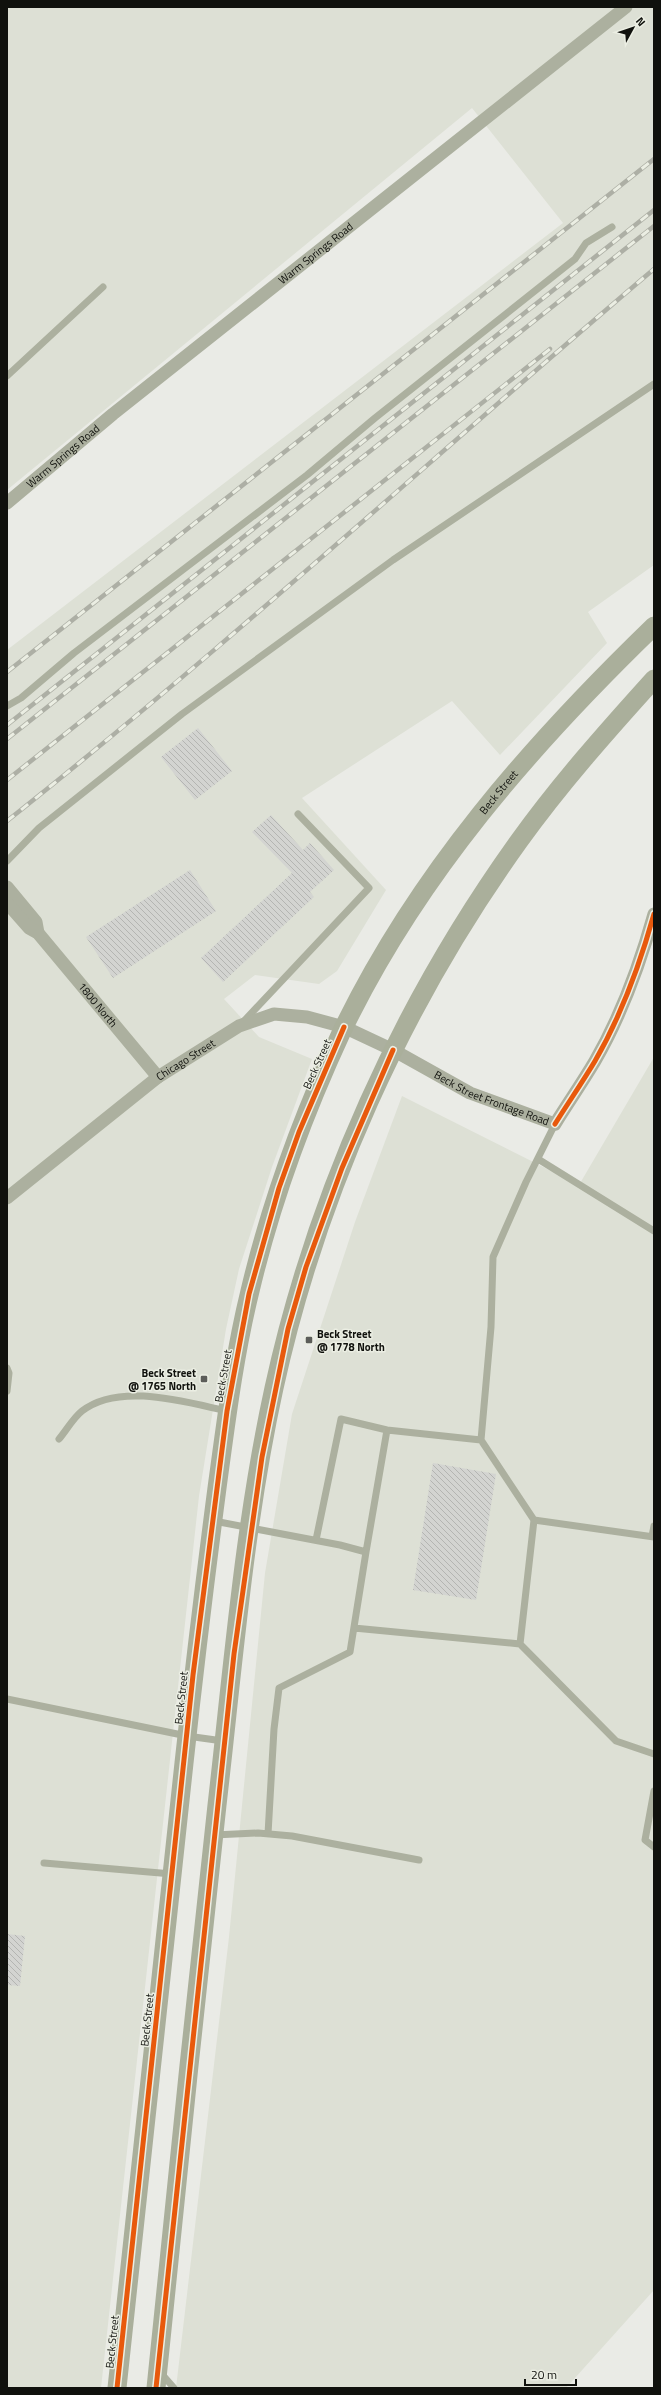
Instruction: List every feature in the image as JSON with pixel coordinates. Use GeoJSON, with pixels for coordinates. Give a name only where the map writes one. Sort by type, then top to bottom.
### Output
{"type":"FeatureCollection","features":[{"type":"Feature","properties":{"kind":"main road","name":"Beck Street"},"geometry":{"type":"LineString","coordinates":[[117,2388],[187,1736],[227,1411],[249,1294],[277,1195],[299,1132],[344,1027],[399,930],[474,822],[507,779],[554,727],[654,626]]}},
{"type":"Feature","properties":{"kind":"main road"},"geometry":{"type":"LineString","coordinates":[[156,2388],[214,1835],[251,1529],[274,1392],[302,1281],[342,1168],[394,1050],[452,942],[516,845],[561,786],[654,679]]}},
{"type":"Feature","properties":{"kind":"street","name":"Warm Springs Road"},"geometry":{"type":"LineString","coordinates":[[7,503],[108,418],[626,7]]}},
{"type":"Feature","properties":{"kind":"street","name":"1800 North"},"geometry":{"type":"LineString","coordinates":[[7,887],[36,922],[38,933]]}},
{"type":"Feature","properties":{"kind":"street","name":"1800 North"},"geometry":{"type":"LineString","coordinates":[[7,903],[29,928],[38,933],[158,1076]]}},
{"type":"Feature","properties":{"kind":"street","name":"Beck Street Frontage Road"},"geometry":{"type":"LineString","coordinates":[[394,1050],[470,1093],[555,1124],[595,1061],[619,1011],[639,961],[654,914]]}},
{"type":"Feature","properties":{"kind":"street","name":"Chicago Street"},"geometry":{"type":"LineString","coordinates":[[7,1198],[158,1076],[240,1026],[274,1014],[307,1017],[344,1027],[394,1050]]}},
{"type":"Feature","properties":{"kind":"lane"},"geometry":{"type":"LineString","coordinates":[[7,706],[21,698],[74,653],[307,475],[375,418],[576,259],[586,243],[612,227]]}},
{"type":"Feature","properties":{"kind":"lane"},"geometry":{"type":"LineString","coordinates":[[7,376],[103,287]]}},
{"type":"Feature","properties":{"kind":"lane"},"geometry":{"type":"LineString","coordinates":[[7,861],[38,828],[182,714],[393,560],[654,384]]}},
{"type":"Feature","properties":{"kind":"lane"},"geometry":{"type":"LineString","coordinates":[[240,1026],[369,888],[298,814]]}},
{"type":"Feature","properties":{"kind":"lane"},"geometry":{"type":"LineString","coordinates":[[520,1644],[534,1520],[481,1440],[491,1327],[493,1257],[555,1124]]}},
{"type":"Feature","properties":{"kind":"lane"},"geometry":{"type":"LineString","coordinates":[[538,1159],[654,1231]]}},
{"type":"Feature","properties":{"kind":"lane"},"geometry":{"type":"LineString","coordinates":[[7,1368],[9,1373],[7,1391]]}},
{"type":"Feature","properties":{"kind":"lane"},"geometry":{"type":"LineString","coordinates":[[59,1440],[82,1411],[114,1396],[163,1398],[227,1411]]}},
{"type":"Feature","properties":{"kind":"lane"},"geometry":{"type":"LineString","coordinates":[[316,1540],[341,1419],[388,1430],[481,1440]]}},
{"type":"Feature","properties":{"kind":"lane"},"geometry":{"type":"LineString","coordinates":[[268,1834],[274,1729],[279,1688],[350,1652],[388,1430]]}},
{"type":"Feature","properties":{"kind":"lane"},"geometry":{"type":"LineString","coordinates":[[534,1520],[653,1537],[654,1526]]}},
{"type":"Feature","properties":{"kind":"lane"},"geometry":{"type":"LineString","coordinates":[[213,1521],[316,1540],[366,1552]]}},
{"type":"Feature","properties":{"kind":"lane"},"geometry":{"type":"LineString","coordinates":[[354,1628],[520,1644],[616,1741],[654,1754]]}},
{"type":"Feature","properties":{"kind":"lane"},"geometry":{"type":"LineString","coordinates":[[7,1699],[187,1736],[225,1741]]}},
{"type":"Feature","properties":{"kind":"lane"},"geometry":{"type":"LineString","coordinates":[[654,1791],[645,1840],[654,1847]]}},
{"type":"Feature","properties":{"kind":"lane"},"geometry":{"type":"LineString","coordinates":[[214,1835],[268,1834],[333,1842],[419,1860]]}},
{"type":"Feature","properties":{"kind":"lane"},"geometry":{"type":"LineString","coordinates":[[44,1863],[172,1874]]}},
{"type":"Feature","properties":{"kind":"lane"},"geometry":{"type":"LineString","coordinates":[[158,2369],[174,2388]]}},
{"type":"Feature","properties":{"kind":"shaded area"},"geometry":{"type":"Polygon","coordinates":[[[7,7],[654,7],[654,565],[588,612],[607,643],[500,755],[452,701],[302,798],[386,890],[337,971],[319,984],[255,975],[224,999],[259,1037],[312,1059],[272,1167],[239,1269],[226,1329],[199,1496],[101,2388],[7,2388],[7,650],[563,223],[472,108],[7,490],[7,7]]]}},
{"type":"Feature","properties":{"kind":"shaded area"},"geometry":{"type":"Polygon","coordinates":[[[654,1057],[654,2290],[566,2388],[176,2388],[229,1937],[265,1573],[292,1414],[355,1222],[402,1096],[579,1185],[654,1057]]]}},
{"type":"Feature","properties":{"kind":"building"},"geometry":{"type":"Polygon","coordinates":[[[198,728],[232,771],[195,800],[161,757],[198,728]]]}},
{"type":"Feature","properties":{"kind":"building"},"geometry":{"type":"Polygon","coordinates":[[[271,815],[303,850],[310,843],[334,870],[310,892],[314,897],[223,982],[201,958],[292,873],[252,832],[271,815]]]}},
{"type":"Feature","properties":{"kind":"building"},"geometry":{"type":"Polygon","coordinates":[[[190,870],[216,911],[113,978],[86,937],[190,870]]]}},
{"type":"Feature","properties":{"kind":"building"},"geometry":{"type":"Polygon","coordinates":[[[433,1463],[496,1474],[476,1600],[413,1590],[433,1463]]]}},
{"type":"Feature","properties":{"kind":"building"},"geometry":{"type":"Polygon","coordinates":[[[7,1934],[25,1936],[20,1986],[7,1985],[7,1934]]]}},
{"type":"Feature","properties":{"kind":"railway"},"geometry":{"type":"LineString","coordinates":[[7,672],[654,159]]}},
{"type":"Feature","properties":{"kind":"railway"},"geometry":{"type":"LineString","coordinates":[[7,725],[654,210]]}},
{"type":"Feature","properties":{"kind":"railway"},"geometry":{"type":"LineString","coordinates":[[7,739],[654,226]]}},
{"type":"Feature","properties":{"kind":"railway"},"geometry":{"type":"LineString","coordinates":[[7,821],[90,754],[252,617],[654,269]]}},
{"type":"Feature","properties":{"kind":"railway"},"geometry":{"type":"LineString","coordinates":[[7,780],[550,349]]}},
{"type":"Feature","properties":{"kind":"cycle path"},"geometry":{"type":"LineString","coordinates":[[555,1124],[595,1061],[613,1026],[643,952],[654,914]]}},
{"type":"Feature","properties":{"kind":"cycle path"},"geometry":{"type":"LineString","coordinates":[[117,2388],[193,1675],[227,1411],[249,1294],[279,1188],[299,1132],[344,1027]]}},
{"type":"Feature","properties":{"kind":"cycle path"},"geometry":{"type":"LineString","coordinates":[[156,2388],[234,1654],[262,1457],[288,1329],[306,1267],[342,1168],[393,1050]]}},
{"type":"Feature","properties":{"kind":"place","name":"Beck Street @ 1778 North"},"geometry":{"type":"Point","coordinates":[309,1340]}},
{"type":"Feature","properties":{"kind":"place","name":"Beck Street @ 1765 North"},"geometry":{"type":"Point","coordinates":[204,1379]}}]}
